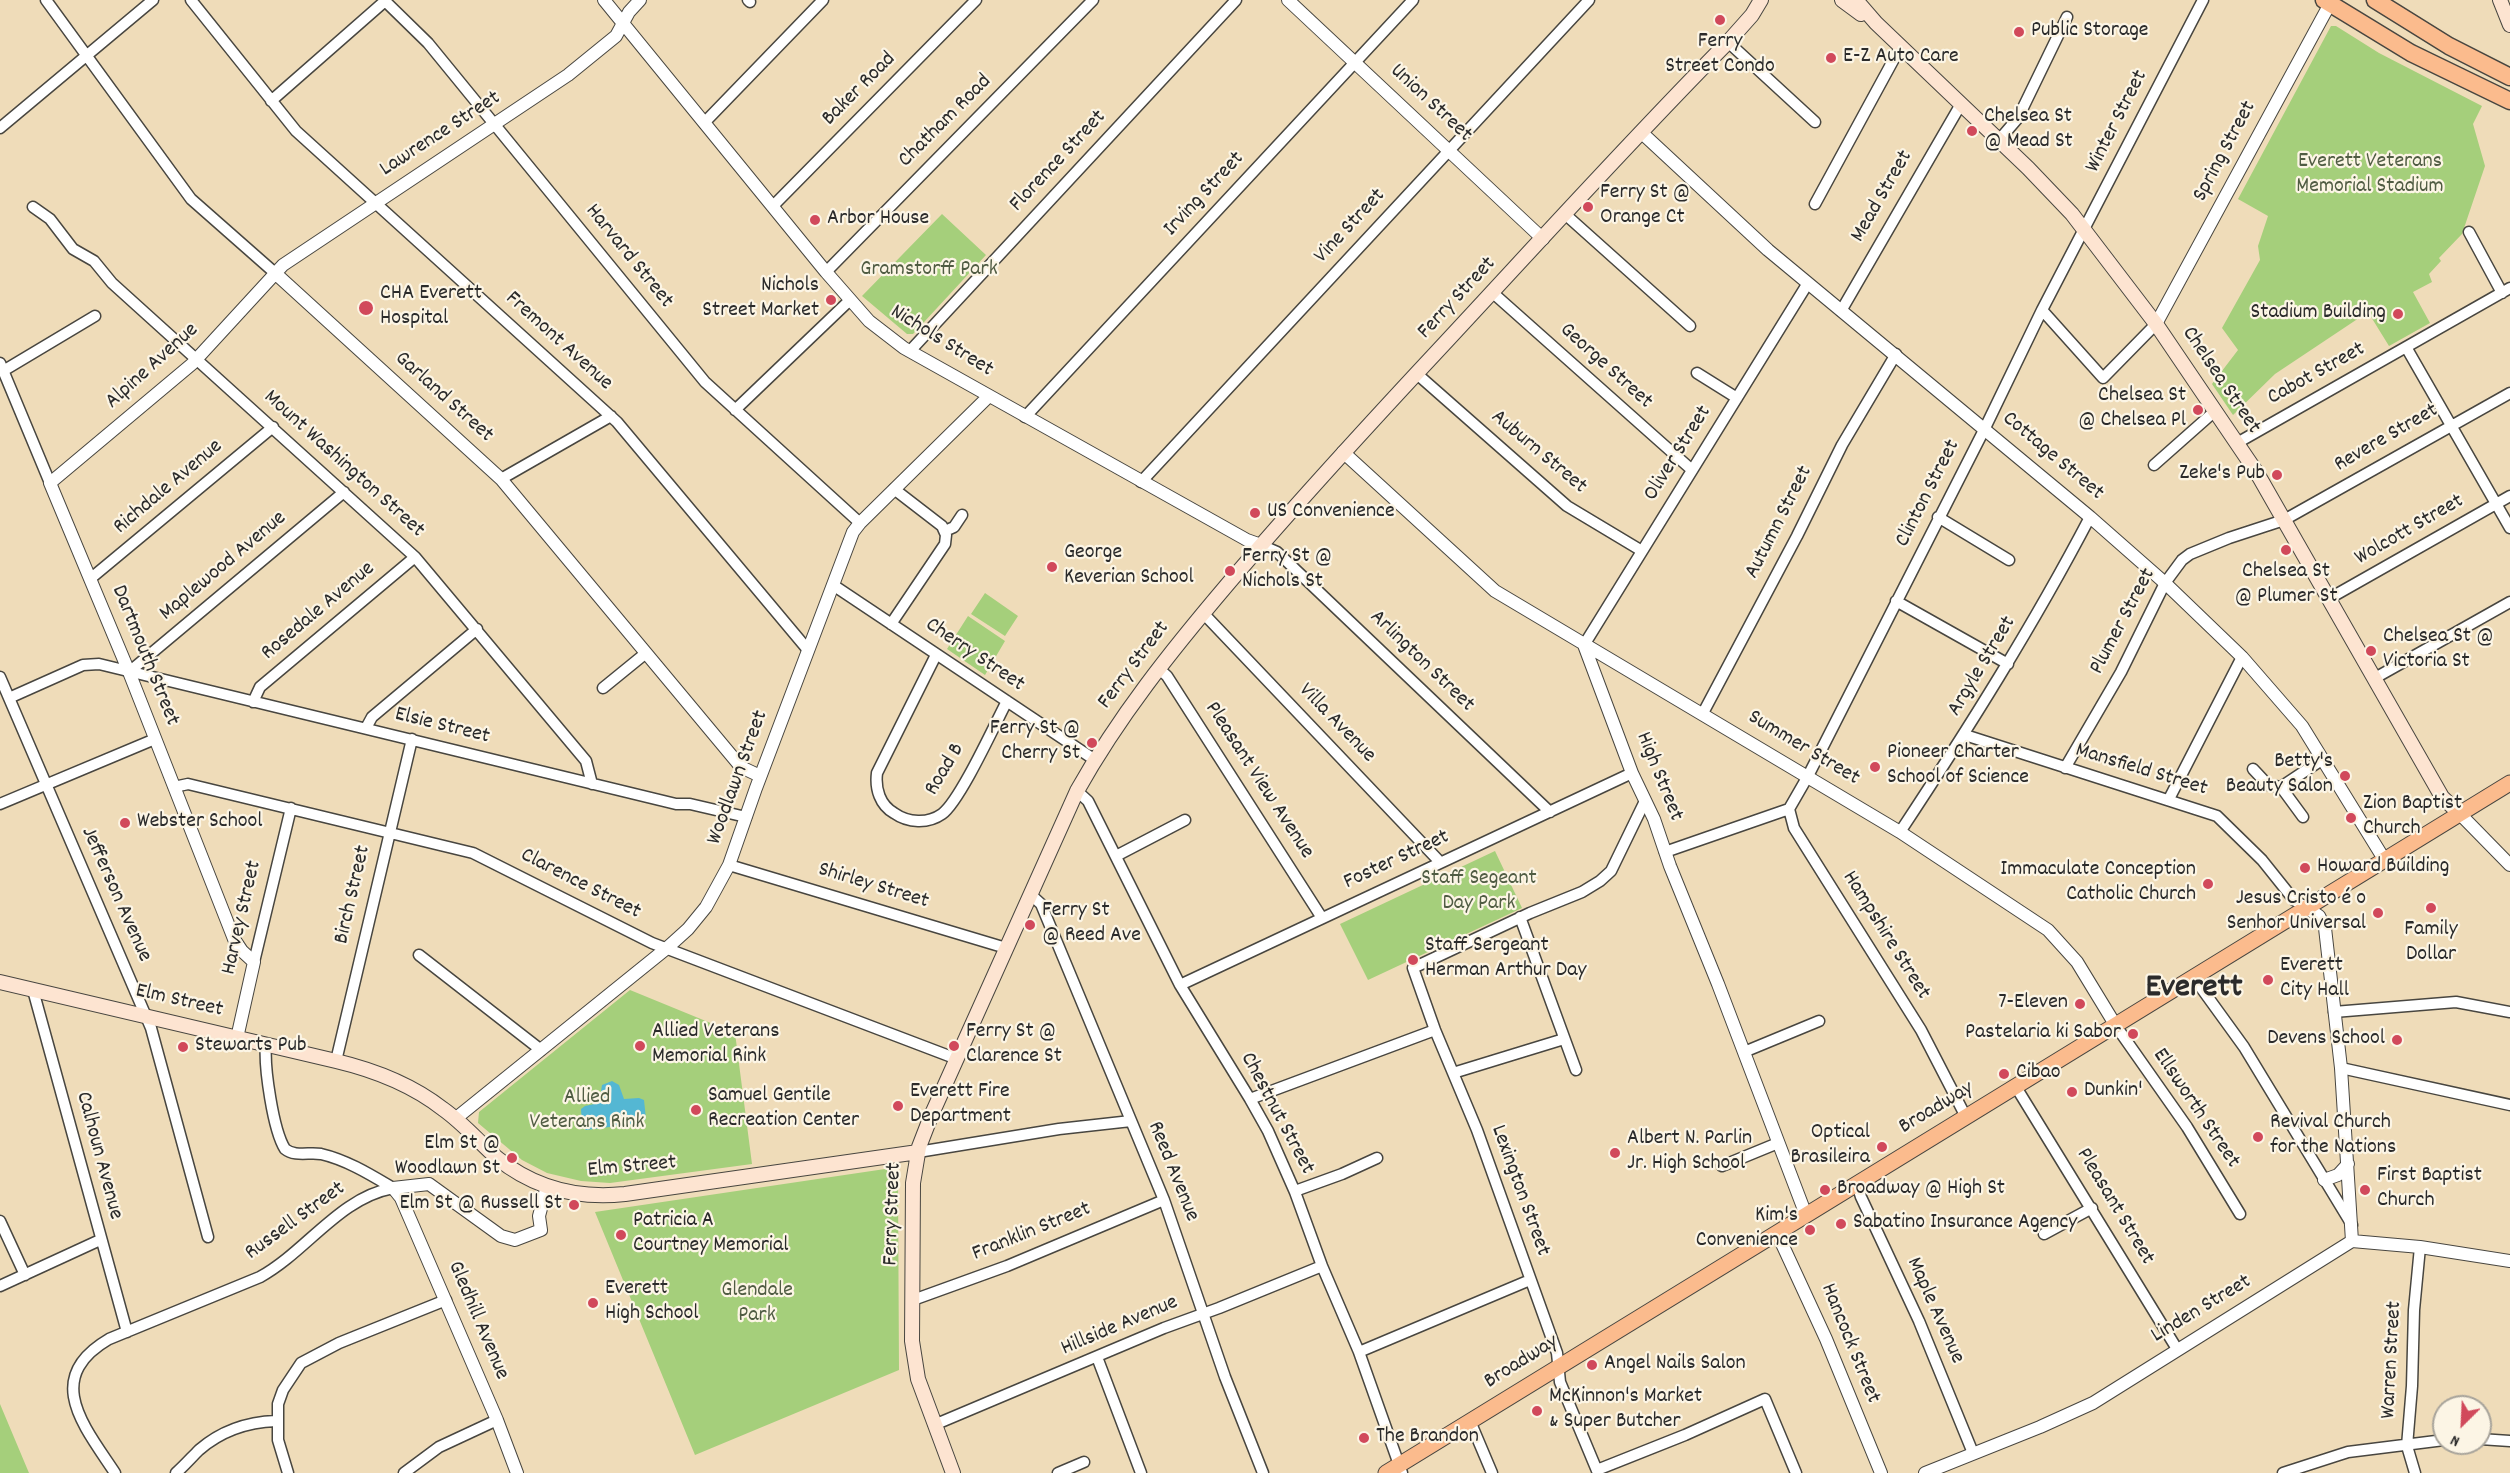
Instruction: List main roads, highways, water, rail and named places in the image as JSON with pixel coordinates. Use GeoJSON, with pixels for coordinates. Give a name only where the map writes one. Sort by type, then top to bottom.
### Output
{"type":"FeatureCollection","features":[{"type":"Feature","properties":{"kind":"highway"},"geometry":{"type":"LineString","coordinates":[[2375,0],[2434,38],[2510,77]]}},
{"type":"Feature","properties":{"kind":"highway"},"geometry":{"type":"LineString","coordinates":[[2328,1],[2419,58],[2510,101]]}},
{"type":"Feature","properties":{"kind":"main road","name":"Ferry Street"},"geometry":{"type":"LineString","coordinates":[[1752,15],[1761,0]]}},
{"type":"Feature","properties":{"kind":"main road","name":"Ferry Street"},"geometry":{"type":"LineString","coordinates":[[952,1473],[918,1379],[914,1361],[914,1183],[918,1152],[1077,791],[1095,760],[1158,668],[1261,545],[1343,452],[1752,15],[1771,0]]}},
{"type":"Feature","properties":{"kind":"main road","name":"Chelsea Street"},"geometry":{"type":"LineString","coordinates":[[1842,0],[1876,23]]}},
{"type":"Feature","properties":{"kind":"main road","name":"Chelsea Street"},"geometry":{"type":"LineString","coordinates":[[1856,0],[1876,23],[1999,140],[2072,214],[2156,324],[2237,443],[2284,520],[2442,797],[2460,814]]}},
{"type":"Feature","properties":{"kind":"main road"},"geometry":{"type":"LineString","coordinates":[[2500,0],[2510,25]]}},
{"type":"Feature","properties":{"kind":"main road","name":"Broadway"},"geometry":{"type":"LineString","coordinates":[[1396,1470],[1470,1421],[2510,783]]}},
{"type":"Feature","properties":{"kind":"main road","name":"Elm Street"},"geometry":{"type":"LineString","coordinates":[[0,982],[369,1070],[402,1083],[428,1098],[503,1162],[528,1178],[577,1194],[602,1196],[918,1152]]}},
{"type":"Feature","properties":{"kind":"water"},"geometry":{"type":"Polygon","coordinates":[[[612,1081],[619,1085],[624,1099],[644,1100],[646,1119],[641,1123],[586,1130],[582,1126],[581,1109],[599,1103],[602,1085],[612,1081]]]}},
{"type":"Feature","properties":{"kind":"place","name":"Ferry Street Condo"},"geometry":{"type":"Point","coordinates":[1720,20]}},
{"type":"Feature","properties":{"kind":"place","name":"Public Storage"},"geometry":{"type":"Point","coordinates":[2019,32]}},
{"type":"Feature","properties":{"kind":"place","name":"E-Z Auto Care"},"geometry":{"type":"Point","coordinates":[1831,58]}},
{"type":"Feature","properties":{"kind":"place","name":"Chelsea St @ Mead St"},"geometry":{"type":"Point","coordinates":[1972,131]}},
{"type":"Feature","properties":{"kind":"place","name":"Ferry St @ Orange Ct"},"geometry":{"type":"Point","coordinates":[1588,207]}},
{"type":"Feature","properties":{"kind":"place","name":"Arbor House"},"geometry":{"type":"Point","coordinates":[815,220]}},
{"type":"Feature","properties":{"kind":"place","name":"Nichols Street Market"},"geometry":{"type":"Point","coordinates":[831,300]}},
{"type":"Feature","properties":{"kind":"place","name":"CHA Everett Hospital"},"geometry":{"type":"Point","coordinates":[366,308]}},
{"type":"Feature","properties":{"kind":"place","name":"Stadium Building"},"geometry":{"type":"Point","coordinates":[2398,314]}},
{"type":"Feature","properties":{"kind":"place","name":"Chelsea St @ Chelsea Pl"},"geometry":{"type":"Point","coordinates":[2198,410]}},
{"type":"Feature","properties":{"kind":"place","name":"Zeke's Pub"},"geometry":{"type":"Point","coordinates":[2277,475]}},
{"type":"Feature","properties":{"kind":"place","name":"US Convenience"},"geometry":{"type":"Point","coordinates":[1255,513]}},
{"type":"Feature","properties":{"kind":"place","name":"Chelsea St @ Plumer St"},"geometry":{"type":"Point","coordinates":[2286,550]}},
{"type":"Feature","properties":{"kind":"place","name":"George Keverian School"},"geometry":{"type":"Point","coordinates":[1052,567]}},
{"type":"Feature","properties":{"kind":"place","name":"Ferry St @ Nichols St"},"geometry":{"type":"Point","coordinates":[1230,571]}},
{"type":"Feature","properties":{"kind":"place","name":"Chelsea St @ Victoria St"},"geometry":{"type":"Point","coordinates":[2371,651]}},
{"type":"Feature","properties":{"kind":"place","name":"Ferry St @ Cherry St"},"geometry":{"type":"Point","coordinates":[1092,743]}},
{"type":"Feature","properties":{"kind":"place","name":"Pioneer Charter School of Science"},"geometry":{"type":"Point","coordinates":[1875,767]}},
{"type":"Feature","properties":{"kind":"place","name":"Betty's Beauty Salon"},"geometry":{"type":"Point","coordinates":[2345,776]}},
{"type":"Feature","properties":{"kind":"place","name":"Zion Baptist Church"},"geometry":{"type":"Point","coordinates":[2351,818]}},
{"type":"Feature","properties":{"kind":"place","name":"Webster School"},"geometry":{"type":"Point","coordinates":[125,823]}},
{"type":"Feature","properties":{"kind":"place","name":"Howard Building"},"geometry":{"type":"Point","coordinates":[2305,868]}},
{"type":"Feature","properties":{"kind":"place","name":"Immaculate Conception Catholic Church"},"geometry":{"type":"Point","coordinates":[2208,884]}},
{"type":"Feature","properties":{"kind":"place","name":"Family Dollar"},"geometry":{"type":"Point","coordinates":[2431,908]}},
{"type":"Feature","properties":{"kind":"place","name":"Jesus Cristo é o Senhor Universal"},"geometry":{"type":"Point","coordinates":[2378,913]}},
{"type":"Feature","properties":{"kind":"place","name":"Ferry St @ Reed Ave"},"geometry":{"type":"Point","coordinates":[1030,925]}},
{"type":"Feature","properties":{"kind":"place","name":"Staff Sergeant Herman Arthur Day"},"geometry":{"type":"Point","coordinates":[1413,960]}},
{"type":"Feature","properties":{"kind":"place","name":"Everett City Hall"},"geometry":{"type":"Point","coordinates":[2268,980]}},
{"type":"Feature","properties":{"kind":"place","name":"7-Eleven"},"geometry":{"type":"Point","coordinates":[2080,1004]}},
{"type":"Feature","properties":{"kind":"place","name":"Pastelaria ki Sabor"},"geometry":{"type":"Point","coordinates":[2133,1034]}},
{"type":"Feature","properties":{"kind":"place","name":"Devens School"},"geometry":{"type":"Point","coordinates":[2397,1040]}},
{"type":"Feature","properties":{"kind":"place","name":"Allied Veterans Memorial Rink"},"geometry":{"type":"Point","coordinates":[640,1046]}},
{"type":"Feature","properties":{"kind":"place","name":"Ferry St @ Clarence St"},"geometry":{"type":"Point","coordinates":[954,1046]}},
{"type":"Feature","properties":{"kind":"place","name":"Stewarts Pub"},"geometry":{"type":"Point","coordinates":[183,1047]}},
{"type":"Feature","properties":{"kind":"place","name":"Cibao"},"geometry":{"type":"Point","coordinates":[2004,1074]}},
{"type":"Feature","properties":{"kind":"place","name":"Dunkin'"},"geometry":{"type":"Point","coordinates":[2072,1092]}},
{"type":"Feature","properties":{"kind":"place","name":"Everett Fire Department"},"geometry":{"type":"Point","coordinates":[898,1106]}},
{"type":"Feature","properties":{"kind":"place","name":"Samuel Gentile Recreation Center"},"geometry":{"type":"Point","coordinates":[696,1110]}},
{"type":"Feature","properties":{"kind":"place","name":"Revival Church for the Nations"},"geometry":{"type":"Point","coordinates":[2258,1137]}},
{"type":"Feature","properties":{"kind":"place","name":"Optical Brasileira"},"geometry":{"type":"Point","coordinates":[1882,1147]}},
{"type":"Feature","properties":{"kind":"place","name":"Albert N. Parlin Jr. High School"},"geometry":{"type":"Point","coordinates":[1615,1153]}},
{"type":"Feature","properties":{"kind":"place","name":"Elm St @ Woodlawn St"},"geometry":{"type":"Point","coordinates":[512,1158]}},
{"type":"Feature","properties":{"kind":"place","name":"Broadway @ High St"},"geometry":{"type":"Point","coordinates":[1825,1190]}},
{"type":"Feature","properties":{"kind":"place","name":"First Baptist Church"},"geometry":{"type":"Point","coordinates":[2365,1190]}},
{"type":"Feature","properties":{"kind":"place","name":"Elm St @ Russell St"},"geometry":{"type":"Point","coordinates":[574,1205]}},
{"type":"Feature","properties":{"kind":"place","name":"Sabatino Insurance Agency"},"geometry":{"type":"Point","coordinates":[1841,1224]}},
{"type":"Feature","properties":{"kind":"place","name":"Kim's Convenience"},"geometry":{"type":"Point","coordinates":[1810,1230]}},
{"type":"Feature","properties":{"kind":"place","name":"Patricia A Courtney Memorial"},"geometry":{"type":"Point","coordinates":[621,1235]}},
{"type":"Feature","properties":{"kind":"place","name":"Everett High School"},"geometry":{"type":"Point","coordinates":[593,1303]}},
{"type":"Feature","properties":{"kind":"place","name":"Angel Nails Salon"},"geometry":{"type":"Point","coordinates":[1592,1365]}},
{"type":"Feature","properties":{"kind":"place","name":"McKinnon's Market & Super Butcher"},"geometry":{"type":"Point","coordinates":[1537,1411]}},
{"type":"Feature","properties":{"kind":"place","name":"The Brandon"},"geometry":{"type":"Point","coordinates":[1364,1438]}},
{"type":"Feature","properties":{"kind":"district","name":"Everett"},"geometry":{"type":"Point","coordinates":[2194,990]}},
{"type":"Feature","properties":{"kind":"park label","name":"Everett Veterans Memorial Stadium"},"geometry":{"type":"Point","coordinates":[2370,176]}},
{"type":"Feature","properties":{"kind":"park label","name":"Gramstorff Park"},"geometry":{"type":"Point","coordinates":[929,271]}},
{"type":"Feature","properties":{"kind":"park label","name":"Staff Segeant Day Park"},"geometry":{"type":"Point","coordinates":[1479,892]}},
{"type":"Feature","properties":{"kind":"park label","name":"Allied Veterans Rink"},"geometry":{"type":"Point","coordinates":[587,1112]}},
{"type":"Feature","properties":{"kind":"park label","name":"Glendale Park"},"geometry":{"type":"Point","coordinates":[757,1304]}}]}
